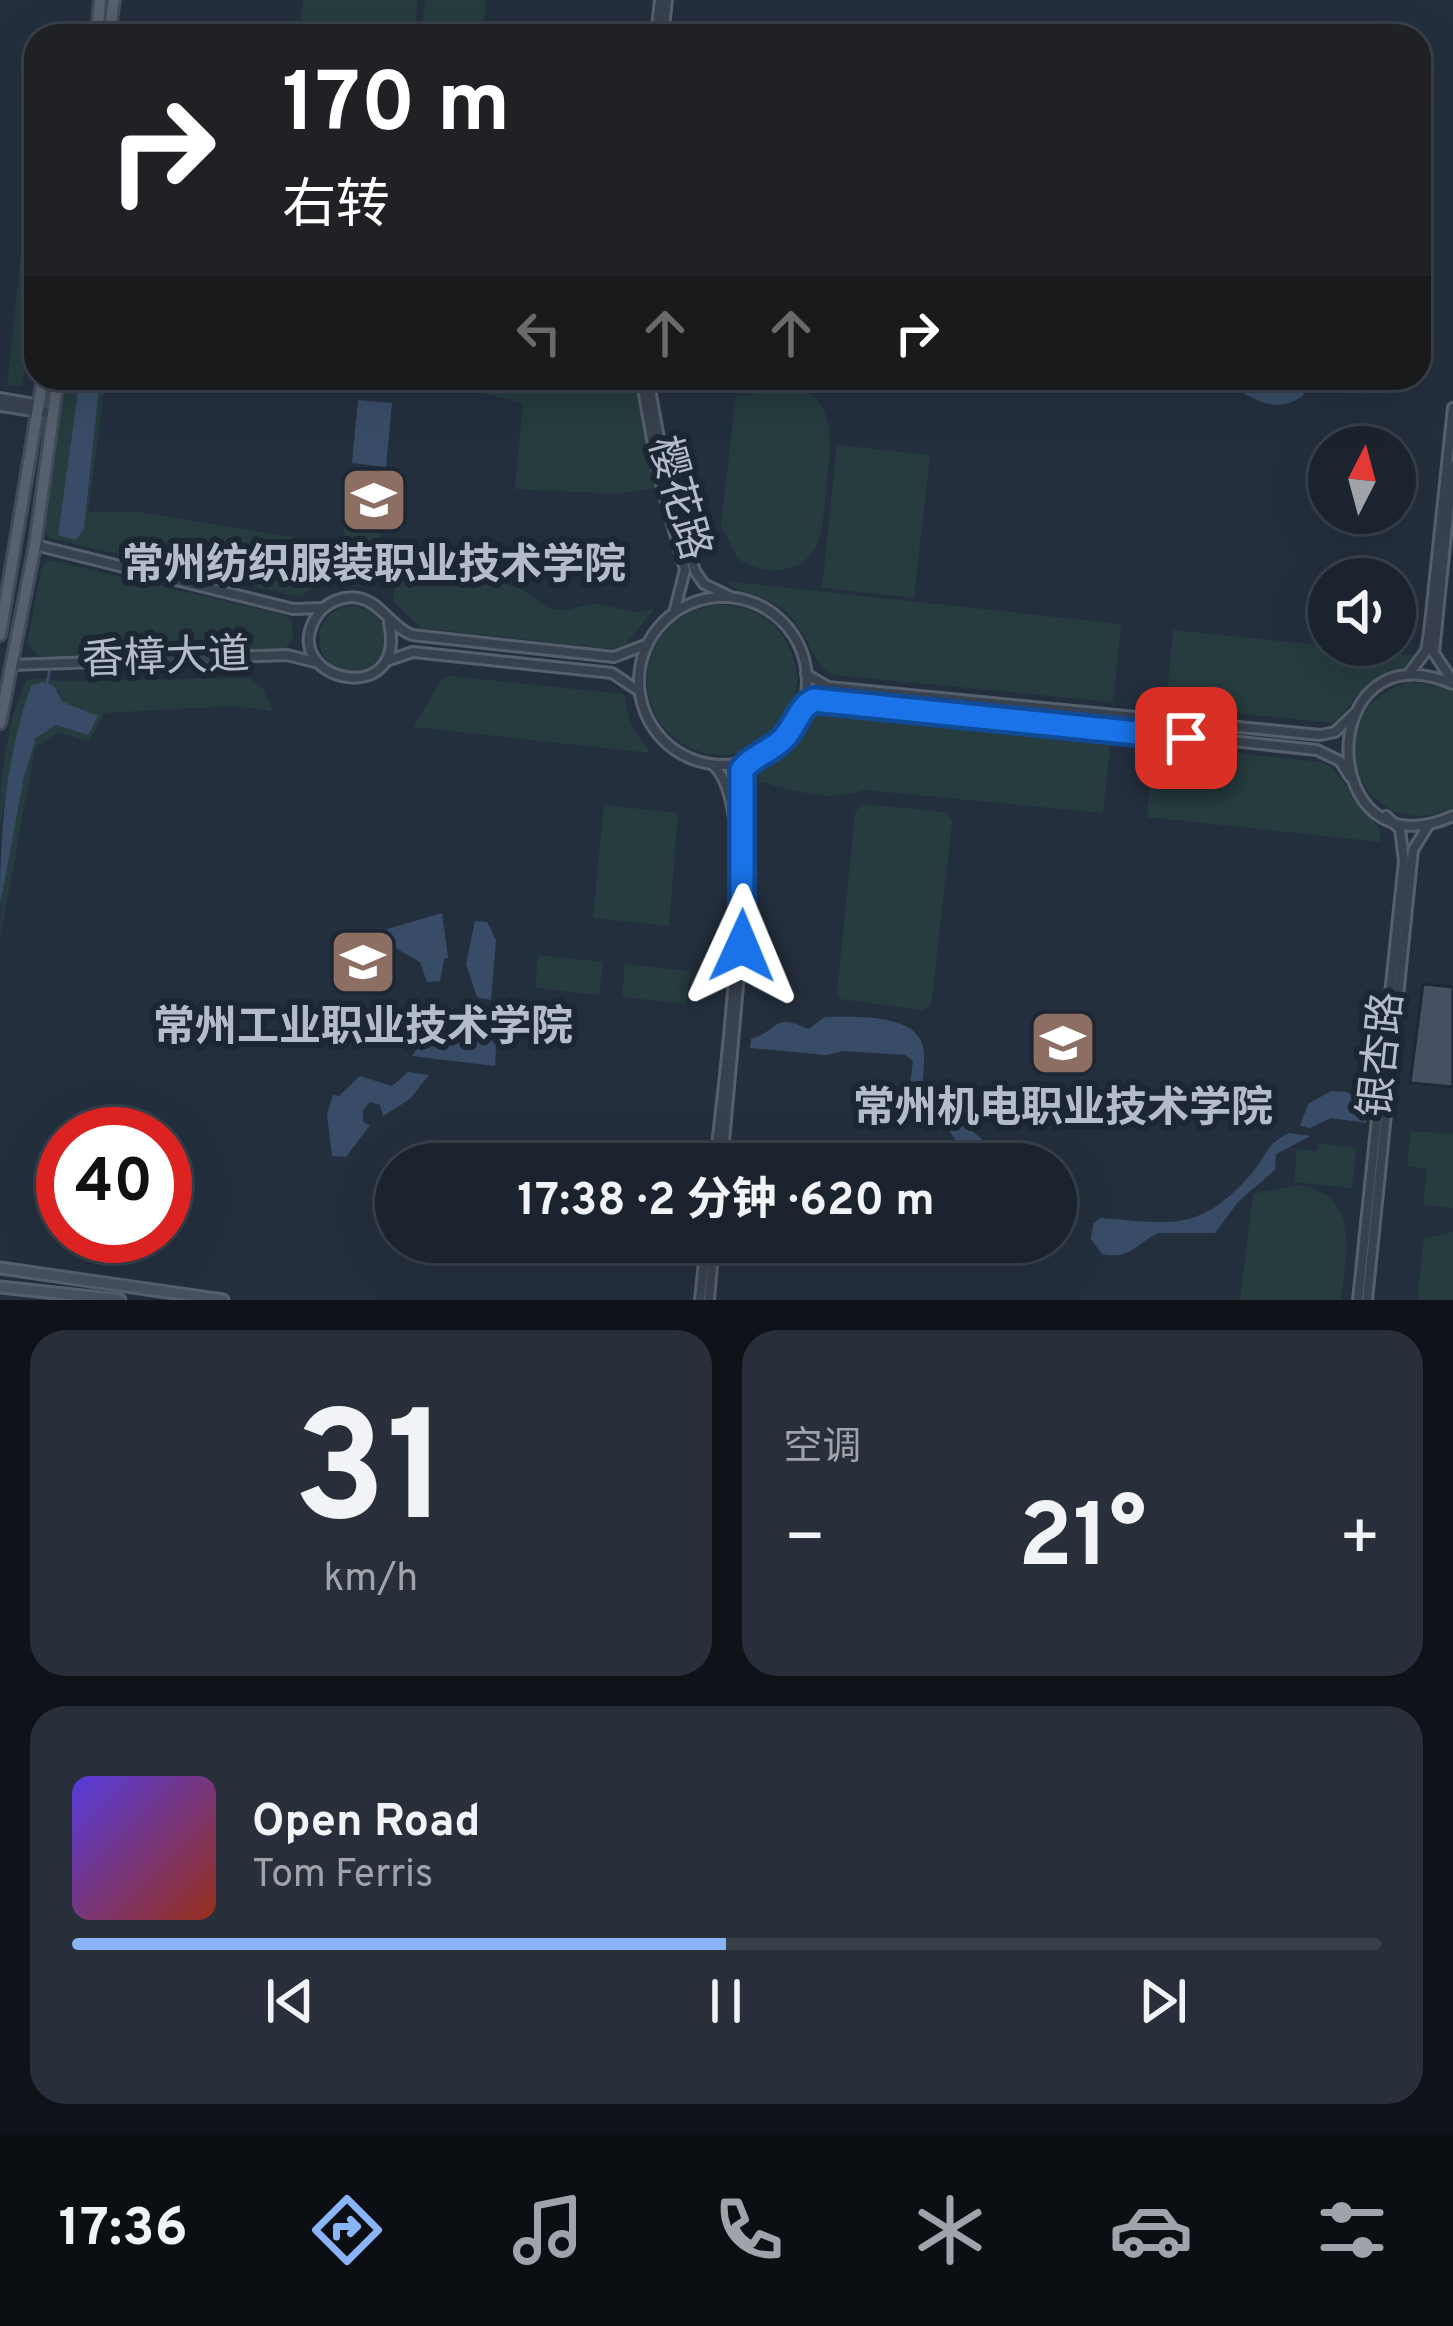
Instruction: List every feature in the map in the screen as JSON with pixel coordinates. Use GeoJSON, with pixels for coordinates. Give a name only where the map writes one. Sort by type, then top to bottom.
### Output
{"type":"FeatureCollection","features":[{"type":"Feature","properties":{"kind":"main road"},"geometry":{"type":"LineString","coordinates":[[0,635],[41,390]]}},
{"type":"Feature","properties":{"kind":"main road"},"geometry":{"type":"LineString","coordinates":[[0,723],[35,545],[57,390]]}},
{"type":"Feature","properties":{"kind":"main road"},"geometry":{"type":"LineString","coordinates":[[0,1268],[223,1300]]}},
{"type":"Feature","properties":{"kind":"main road"},"geometry":{"type":"LineString","coordinates":[[0,1287],[120,1300]]}},
{"type":"Feature","properties":{"kind":"street","name":"樱花路"},"geometry":{"type":"LineString","coordinates":[[646,390],[658,473],[685,570],[682,593],[671,616]]}},
{"type":"Feature","properties":{"kind":"street","name":"樱花路"},"geometry":{"type":"LineString","coordinates":[[647,390],[695,571],[704,584],[736,599]]}},
{"type":"Feature","properties":{"kind":"street"},"geometry":{"type":"LineString","coordinates":[[0,402],[54,414]]}},
{"type":"Feature","properties":{"kind":"street"},"geometry":{"type":"LineString","coordinates":[[806,674],[828,687],[1320,735],[1335,732],[1365,699],[1408,674],[1426,651],[1453,408]]}},
{"type":"Feature","properties":{"kind":"street"},"geometry":{"type":"LineString","coordinates":[[1453,466],[1434,653],[1453,683]]}},
{"type":"Feature","properties":{"kind":"street","name":"香樟大道"},"geometry":{"type":"LineString","coordinates":[[35,545],[293,609],[323,608]]}},
{"type":"Feature","properties":{"kind":"street"},"geometry":{"type":"LineString","coordinates":[[639,692],[612,673],[413,652],[385,662],[362,678],[348,679],[335,676],[319,663],[310,644],[310,630],[323,608],[347,597],[373,603],[389,623],[412,635],[614,657],[649,642]]}},
{"type":"Feature","properties":{"kind":"street"},"geometry":{"type":"LineString","coordinates":[[736,599],[767,610],[786,626],[802,654],[806,674],[803,705],[779,743],[748,761],[711,764],[682,755],[659,736],[639,692],[640,667],[649,642],[671,616],[696,602],[736,599]]}},
{"type":"Feature","properties":{"kind":"street"},"geometry":{"type":"LineString","coordinates":[[385,662],[391,649],[389,623]]}},
{"type":"Feature","properties":{"kind":"street","name":"香樟大道"},"geometry":{"type":"LineString","coordinates":[[12,665],[287,656],[319,663]]}},
{"type":"Feature","properties":{"kind":"street"},"geometry":{"type":"LineString","coordinates":[[1394,680],[1425,676],[1453,683]]}},
{"type":"Feature","properties":{"kind":"street"},"geometry":{"type":"LineString","coordinates":[[803,705],[829,699],[1317,750],[1340,761],[1358,793],[1385,816],[1429,824],[1453,816]]}},
{"type":"Feature","properties":{"kind":"street"},"geometry":{"type":"LineString","coordinates":[[1350,777],[1345,744],[1355,713]]}},
{"type":"Feature","properties":{"kind":"street"},"geometry":{"type":"LineString","coordinates":[[720,1143],[744,920],[740,781],[748,761]]}},
{"type":"Feature","properties":{"kind":"street"},"geometry":{"type":"LineString","coordinates":[[711,764],[728,783],[732,798],[737,875],[733,997],[720,1143]]}},
{"type":"Feature","properties":{"kind":"street","name":"银杏路"},"geometry":{"type":"LineString","coordinates":[[1362,1300],[1405,861],[1400,829],[1385,816]]}},
{"type":"Feature","properties":{"kind":"street","name":"银杏路"},"geometry":{"type":"LineString","coordinates":[[1362,1300],[1413,850],[1429,824]]}},
{"type":"Feature","properties":{"kind":"street"},"geometry":{"type":"LineString","coordinates":[[704,1300],[708,1263]]}},
{"type":"Feature","properties":{"kind":"green space"},"geometry":{"type":"Polygon","coordinates":[[[303,0],[418,0],[415,24],[300,24],[303,0]]]}},
{"type":"Feature","properties":{"kind":"green space"},"geometry":{"type":"Polygon","coordinates":[[[425,0],[486,0],[483,24],[422,24],[425,0]]]}},
{"type":"Feature","properties":{"kind":"green space"},"geometry":{"type":"Polygon","coordinates":[[[24,240],[22,387],[7,385],[24,240]]]}},
{"type":"Feature","properties":{"kind":"green space"},"geometry":{"type":"Polygon","coordinates":[[[64,390],[104,390],[88,512],[138,512],[324,542],[321,582],[300,597],[50,538],[43,529],[64,390]]]}},
{"type":"Feature","properties":{"kind":"green space"},"geometry":{"type":"Polygon","coordinates":[[[470,390],[636,390],[655,488],[618,494],[515,489],[523,403],[470,390]]]}},
{"type":"Feature","properties":{"kind":"green space"},"geometry":{"type":"Polygon","coordinates":[[[764,390],[801,390],[822,406],[827,420],[830,454],[820,536],[807,559],[785,569],[760,568],[737,558],[721,525],[736,395],[764,390]]]}},
{"type":"Feature","properties":{"kind":"green space"},"geometry":{"type":"Polygon","coordinates":[[[837,445],[930,455],[914,598],[822,588],[837,445]]]}},
{"type":"Feature","properties":{"kind":"green space"},"geometry":{"type":"Polygon","coordinates":[[[346,506],[382,510],[376,574],[340,570],[346,506]]]}},
{"type":"Feature","properties":{"kind":"green space"},"geometry":{"type":"Polygon","coordinates":[[[398,551],[521,589],[550,609],[594,603],[637,613],[655,608],[621,650],[421,628],[393,601],[398,551]]]}},
{"type":"Feature","properties":{"kind":"green space"},"geometry":{"type":"Polygon","coordinates":[[[48,560],[285,615],[292,620],[293,638],[285,649],[276,651],[39,656],[27,645],[42,567],[48,560]]]}},
{"type":"Feature","properties":{"kind":"green space"},"geometry":{"type":"Polygon","coordinates":[[[724,581],[1121,624],[1113,702],[833,675],[820,664],[784,610],[724,581]]]}},
{"type":"Feature","properties":{"kind":"green space"},"geometry":{"type":"Polygon","coordinates":[[[722,605],[751,611],[775,627],[791,651],[797,680],[791,709],[775,733],[751,749],[722,755],[693,749],[669,733],[653,709],[647,680],[653,651],[669,627],[693,611],[722,605]]]}},
{"type":"Feature","properties":{"kind":"green space"},"geometry":{"type":"Polygon","coordinates":[[[352,606],[375,616],[385,639],[375,662],[352,672],[329,662],[319,639],[329,616],[352,606]]]}},
{"type":"Feature","properties":{"kind":"green space"},"geometry":{"type":"Polygon","coordinates":[[[1173,630],[1308,644],[1308,666],[1405,666],[1359,694],[1333,723],[1166,706],[1173,630]]]}},
{"type":"Feature","properties":{"kind":"green space"},"geometry":{"type":"Polygon","coordinates":[[[451,676],[624,694],[631,726],[651,753],[413,727],[441,680],[451,676]]]}},
{"type":"Feature","properties":{"kind":"green space"},"geometry":{"type":"Polygon","coordinates":[[[250,678],[263,689],[273,711],[233,706],[104,713],[89,741],[58,732],[35,748],[0,939],[9,838],[35,742],[56,725],[88,735],[97,716],[63,702],[58,690],[23,712],[0,824],[9,733],[26,681],[250,678]]]}},
{"type":"Feature","properties":{"kind":"green space"},"geometry":{"type":"Polygon","coordinates":[[[1411,681],[1453,690],[1453,807],[1421,816],[1394,811],[1372,795],[1358,773],[1353,747],[1359,721],[1378,697],[1411,681]]]}},
{"type":"Feature","properties":{"kind":"green space"},"geometry":{"type":"Polygon","coordinates":[[[817,711],[1104,739],[1110,748],[1103,813],[864,790],[824,796],[758,781],[760,771],[790,748],[817,711]]]}},
{"type":"Feature","properties":{"kind":"green space"},"geometry":{"type":"Polygon","coordinates":[[[1160,745],[1321,762],[1332,768],[1379,828],[1381,842],[1147,817],[1153,755],[1160,745]]]}},
{"type":"Feature","properties":{"kind":"green space"},"geometry":{"type":"Polygon","coordinates":[[[861,804],[947,812],[952,822],[931,1006],[922,1010],[840,999],[837,993],[855,813],[861,804]]]}},
{"type":"Feature","properties":{"kind":"green space"},"geometry":{"type":"Polygon","coordinates":[[[604,805],[678,813],[669,926],[593,918],[604,805]]]}},
{"type":"Feature","properties":{"kind":"green space"},"geometry":{"type":"Polygon","coordinates":[[[538,955],[603,962],[599,995],[535,988],[538,955]]]}},
{"type":"Feature","properties":{"kind":"green space"},"geometry":{"type":"Polygon","coordinates":[[[625,964],[690,971],[686,1004],[622,997],[625,964]]]}},
{"type":"Feature","properties":{"kind":"green space"},"geometry":{"type":"Polygon","coordinates":[[[1411,1131],[1453,1134],[1453,1208],[1423,1205],[1427,1169],[1407,1166],[1411,1131]]]}},
{"type":"Feature","properties":{"kind":"green space"},"geometry":{"type":"Polygon","coordinates":[[[1319,1143],[1356,1148],[1352,1188],[1294,1182],[1297,1149],[1317,1151],[1319,1143]]]}},
{"type":"Feature","properties":{"kind":"green space"},"geometry":{"type":"Polygon","coordinates":[[[1297,1185],[1317,1190],[1340,1213],[1346,1246],[1341,1300],[1240,1300],[1253,1194],[1297,1185]]]}},
{"type":"Feature","properties":{"kind":"green space"},"geometry":{"type":"Polygon","coordinates":[[[1453,1232],[1453,1300],[1417,1300],[1424,1238],[1453,1232]]]}},
{"type":"Feature","properties":{"kind":"water"},"geometry":{"type":"Polygon","coordinates":[[[78,390],[99,390],[84,529],[76,540],[58,535],[78,390]]]}},
{"type":"Feature","properties":{"kind":"water"},"geometry":{"type":"Polygon","coordinates":[[[1305,390],[1303,396],[1281,405],[1260,402],[1241,391],[1305,390]]]}},
{"type":"Feature","properties":{"kind":"water"},"geometry":{"type":"Polygon","coordinates":[[[358,400],[392,403],[386,467],[352,463],[358,400]]]}},
{"type":"Feature","properties":{"kind":"water"},"geometry":{"type":"Polygon","coordinates":[[[53,685],[63,702],[98,716],[88,735],[56,725],[36,738],[24,776],[0,905],[10,767],[31,686],[53,685]]]}},
{"type":"Feature","properties":{"kind":"water"},"geometry":{"type":"Polygon","coordinates":[[[442,913],[448,958],[440,981],[427,982],[420,962],[390,945],[387,929],[442,913]]]}},
{"type":"Feature","properties":{"kind":"water"},"geometry":{"type":"Polygon","coordinates":[[[475,921],[487,922],[496,940],[491,1000],[477,997],[466,964],[475,921]]]}},
{"type":"Feature","properties":{"kind":"water"},"geometry":{"type":"Polygon","coordinates":[[[479,1008],[487,1010],[486,1034],[496,1045],[495,1066],[412,1056],[421,1044],[466,1036],[479,1008]]]}},
{"type":"Feature","properties":{"kind":"water"},"geometry":{"type":"Polygon","coordinates":[[[825,1017],[879,1019],[916,1033],[924,1055],[920,1099],[909,1094],[913,1061],[905,1055],[750,1048],[751,1039],[778,1024],[788,1022],[808,1029],[825,1017]]]}},
{"type":"Feature","properties":{"kind":"water"},"geometry":{"type":"Polygon","coordinates":[[[408,1072],[429,1075],[410,1099],[383,1116],[380,1105],[370,1102],[363,1110],[363,1122],[370,1125],[346,1157],[332,1156],[327,1114],[333,1095],[339,1096],[360,1076],[392,1086],[408,1072]]]}},
{"type":"Feature","properties":{"kind":"water"},"geometry":{"type":"Polygon","coordinates":[[[1331,1091],[1347,1092],[1368,1107],[1366,1123],[1331,1118],[1310,1128],[1300,1126],[1308,1104],[1331,1091]]]}},
{"type":"Feature","properties":{"kind":"water"},"geometry":{"type":"Polygon","coordinates":[[[941,1095],[956,1098],[964,1125],[982,1143],[958,1143],[940,1119],[941,1095]]]}},
{"type":"Feature","properties":{"kind":"water"},"geometry":{"type":"Polygon","coordinates":[[[1289,1133],[1311,1136],[1276,1154],[1275,1170],[1238,1202],[1215,1233],[1158,1233],[1126,1253],[1111,1255],[1102,1254],[1091,1239],[1093,1224],[1100,1218],[1165,1222],[1216,1206],[1289,1133]]]}},
{"type":"Feature","properties":{"kind":"building"},"geometry":{"type":"Polygon","coordinates":[[[1423,984],[1453,987],[1453,1087],[1410,1083],[1423,984]]]}},
{"type":"Feature","properties":{"kind":"waterway"},"geometry":{"type":"LineString","coordinates":[[47,684],[50,668]]}},
{"type":"Feature","properties":{"kind":"place","name":"常州纺织服装职业技术学院"},"geometry":{"type":"Point","coordinates":[374,500]}},
{"type":"Feature","properties":{"kind":"place","name":"常州工业职业技术学院"},"geometry":{"type":"Point","coordinates":[363,962]}},
{"type":"Feature","properties":{"kind":"place","name":"常州机电职业技术学院"},"geometry":{"type":"Point","coordinates":[1063,1043]}},
{"type":"Feature","properties":{"kind":"route"},"geometry":{"type":"LineString","coordinates":[[742,946],[742,770],[788,734],[803,705],[829,699],[1186,738]]}}]}
